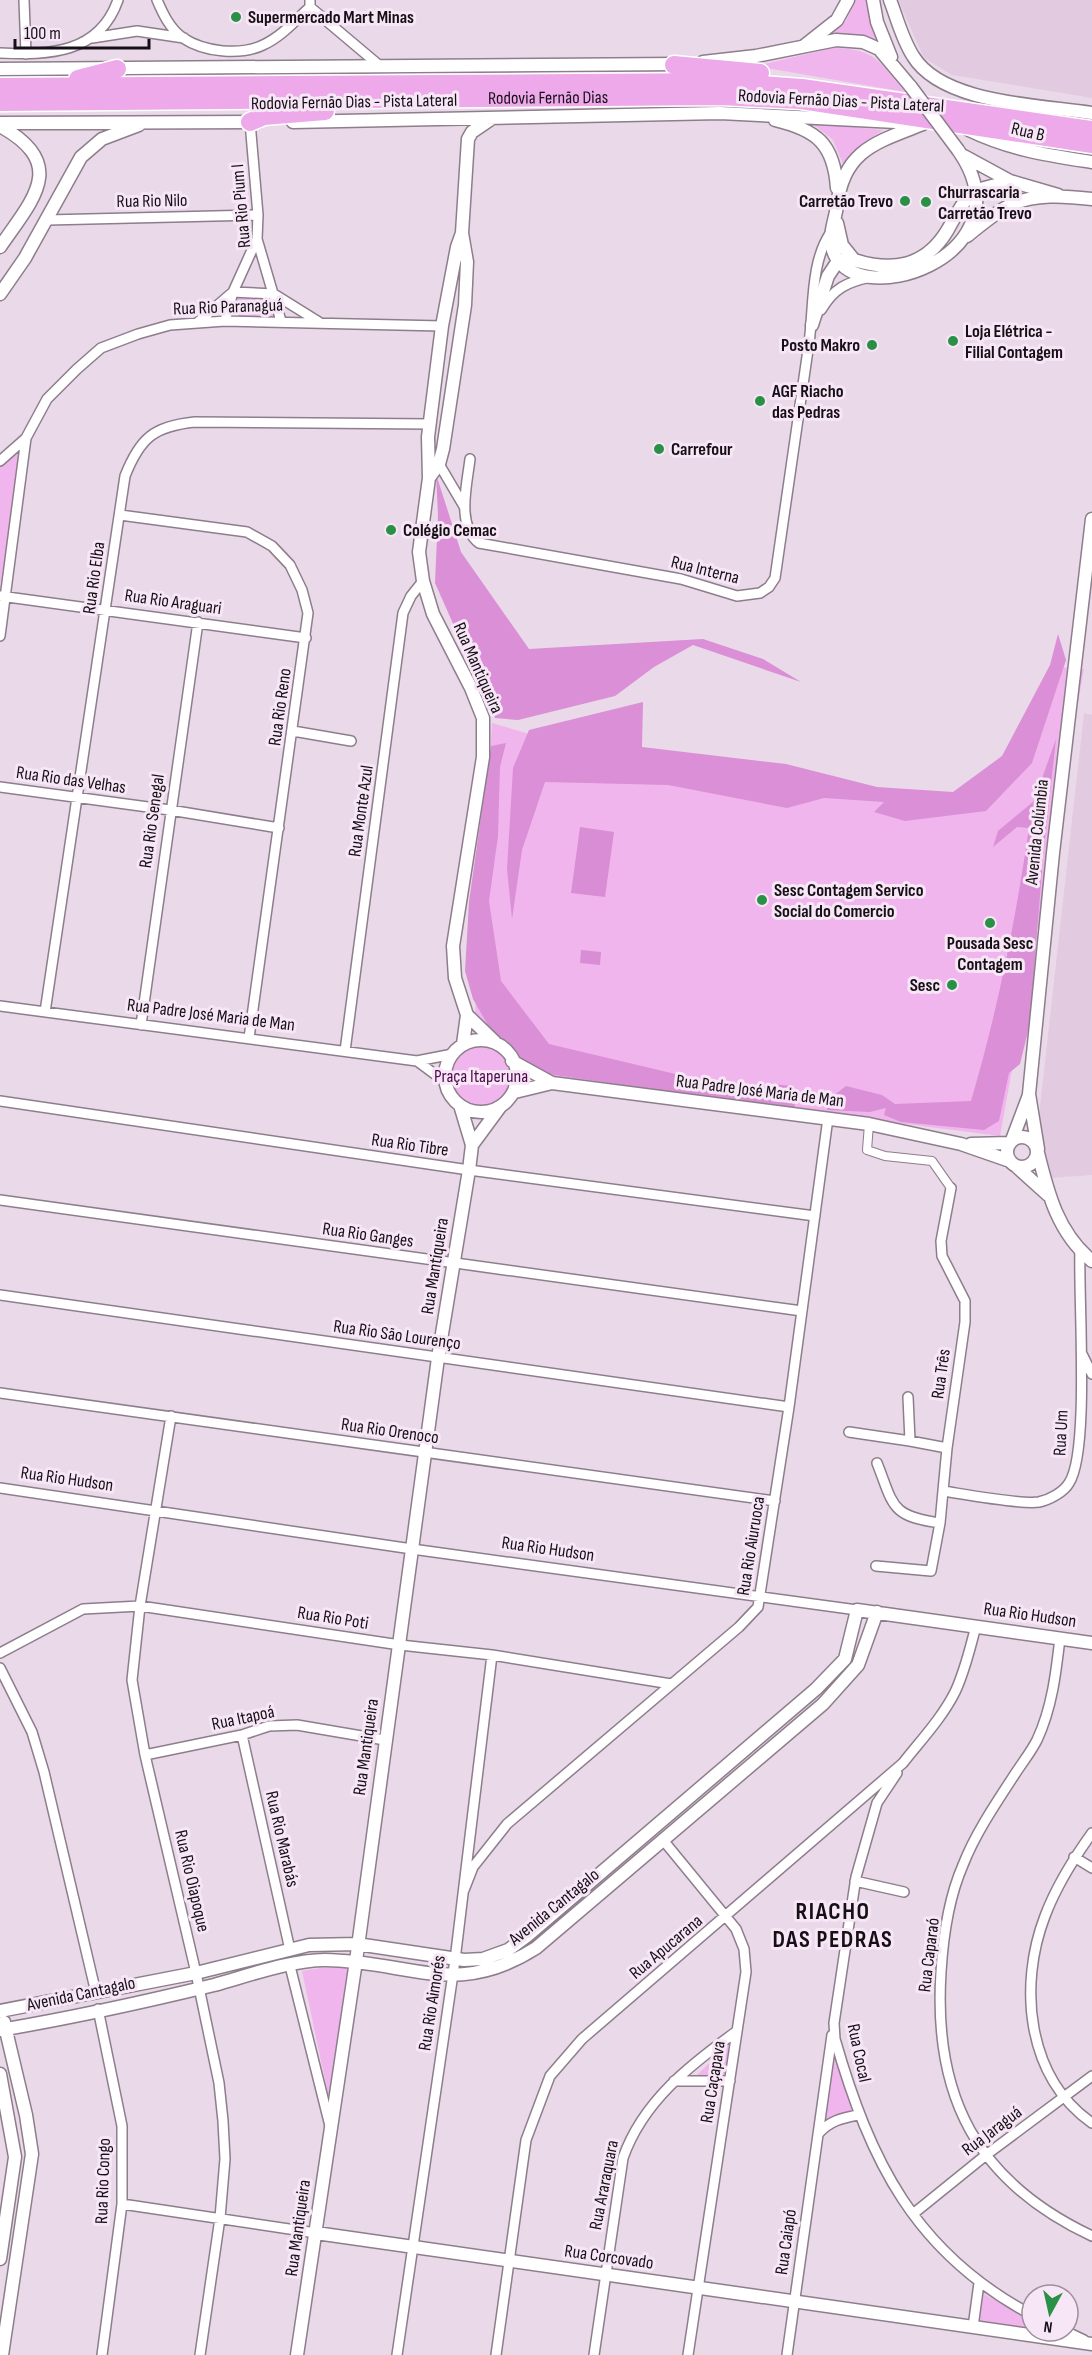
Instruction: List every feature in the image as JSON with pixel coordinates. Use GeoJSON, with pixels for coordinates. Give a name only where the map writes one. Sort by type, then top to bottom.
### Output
{"type":"FeatureCollection","features":[{"type":"Feature","properties":{"kind":"highway"},"geometry":{"type":"LineString","coordinates":[[674,65],[748,71],[844,88],[878,99]]}},
{"type":"Feature","properties":{"kind":"highway"},"geometry":{"type":"LineString","coordinates":[[0,85],[88,78],[117,69]]}},
{"type":"Feature","properties":{"kind":"highway","name":"Rodovia Fernão Dias"},"geometry":{"type":"LineString","coordinates":[[0,85],[723,82],[802,88],[1092,130]]}},
{"type":"Feature","properties":{"kind":"highway","name":"Rodovia Fernão Dias"},"geometry":{"type":"LineString","coordinates":[[0,102],[721,96],[801,100],[1092,144]]}},
{"type":"Feature","properties":{"kind":"highway"},"geometry":{"type":"LineString","coordinates":[[250,122],[264,116],[368,108],[395,100]]}},
{"type":"Feature","properties":{"kind":"street"},"geometry":{"type":"LineString","coordinates":[[24,0],[26,54]]}},
{"type":"Feature","properties":{"kind":"street"},"geometry":{"type":"LineString","coordinates":[[92,38],[114,10],[118,0]]}},
{"type":"Feature","properties":{"kind":"street"},"geometry":{"type":"LineString","coordinates":[[157,0],[172,27],[184,38]]}},
{"type":"Feature","properties":{"kind":"street"},"geometry":{"type":"LineString","coordinates":[[800,49],[837,20],[848,0]]}},
{"type":"Feature","properties":{"kind":"street"},"geometry":{"type":"LineString","coordinates":[[873,0],[876,22],[893,64],[959,152],[973,176],[977,190],[975,213],[959,243]]}},
{"type":"Feature","properties":{"kind":"street","name":"Rodovia Fernão Dias - Pista Lateral"},"geometry":{"type":"LineString","coordinates":[[890,0],[913,57],[932,76],[956,89],[983,96],[1092,113]]}},
{"type":"Feature","properties":{"kind":"street"},"geometry":{"type":"LineString","coordinates":[[0,53],[26,54],[64,51],[92,38],[137,31],[184,38],[203,47],[248,51],[266,44],[310,3],[380,66]]}},
{"type":"Feature","properties":{"kind":"street","name":"Rodovia Fernão Dias - Pista Lateral"},"geometry":{"type":"LineString","coordinates":[[0,69],[674,65],[800,49],[836,40],[863,42],[879,49],[893,64]]}},
{"type":"Feature","properties":{"kind":"street","name":"Rodovia Fernão Dias - Pista Lateral"},"geometry":{"type":"LineString","coordinates":[[0,125],[492,118],[631,113],[748,113],[959,125]]}},
{"type":"Feature","properties":{"kind":"street"},"geometry":{"type":"LineString","coordinates":[[748,113],[812,132],[827,147],[836,168],[838,196],[836,216],[831,232],[832,247],[838,261],[855,272],[871,277],[894,277],[919,272],[939,261],[1009,205],[1062,196]]}},
{"type":"Feature","properties":{"kind":"street","name":"Rua Mantiqueira"},"geometry":{"type":"LineString","coordinates":[[463,1044],[467,1015],[455,978],[453,946],[483,757],[484,728],[471,688],[433,614],[423,581],[419,552],[429,478],[427,453],[442,326],[462,233],[468,140],[471,132],[492,118]]}},
{"type":"Feature","properties":{"kind":"street"},"geometry":{"type":"LineString","coordinates":[[0,294],[47,220],[81,157],[92,146],[146,122]]}},
{"type":"Feature","properties":{"kind":"street","name":"Rua Rio Pium I"},"geometry":{"type":"LineString","coordinates":[[250,122],[258,215],[257,239],[281,321]]}},
{"type":"Feature","properties":{"kind":"street"},"geometry":{"type":"LineString","coordinates":[[838,196],[850,164],[862,150],[922,124]]}},
{"type":"Feature","properties":{"kind":"street"},"geometry":{"type":"LineString","coordinates":[[0,125],[29,146],[40,168],[39,186],[0,247]]}},
{"type":"Feature","properties":{"kind":"street","name":"Rua B"},"geometry":{"type":"LineString","coordinates":[[959,125],[997,143],[1024,152],[1092,162]]}},
{"type":"Feature","properties":{"kind":"street"},"geometry":{"type":"LineString","coordinates":[[959,152],[1010,181],[1062,196],[1092,199]]}},
{"type":"Feature","properties":{"kind":"street"},"geometry":{"type":"LineString","coordinates":[[838,261],[894,267],[917,261],[935,248],[963,203],[977,190],[1010,181]]}},
{"type":"Feature","properties":{"kind":"street","name":"Rua Rio Nilo"},"geometry":{"type":"LineString","coordinates":[[47,220],[258,215]]}},
{"type":"Feature","properties":{"kind":"street"},"geometry":{"type":"LineString","coordinates":[[836,216],[842,245],[854,261]]}},
{"type":"Feature","properties":{"kind":"street","name":"Rua Interna"},"geometry":{"type":"LineString","coordinates":[[470,459],[465,508],[469,533],[486,546],[681,579],[737,596],[759,593],[769,587],[775,578],[812,325],[816,280],[823,243],[831,232]]}},
{"type":"Feature","properties":{"kind":"street","name":"Rua Mantiqueira"},"geometry":{"type":"LineString","coordinates":[[429,478],[439,464],[452,396],[467,276],[466,248],[462,233]]}},
{"type":"Feature","properties":{"kind":"street"},"geometry":{"type":"LineString","coordinates":[[225,321],[233,292],[257,239]]}},
{"type":"Feature","properties":{"kind":"street"},"geometry":{"type":"LineString","coordinates":[[812,325],[828,276],[838,261]]}},
{"type":"Feature","properties":{"kind":"street"},"geometry":{"type":"LineString","coordinates":[[452,273],[467,276]]}},
{"type":"Feature","properties":{"kind":"street","name":"Rua Interna"},"geometry":{"type":"LineString","coordinates":[[812,325],[836,290],[844,284],[871,277]]}},
{"type":"Feature","properties":{"kind":"street"},"geometry":{"type":"LineString","coordinates":[[196,323],[233,292],[274,294],[319,322]]}},
{"type":"Feature","properties":{"kind":"street","name":"Rua Rio Paranaguá"},"geometry":{"type":"LineString","coordinates":[[0,461],[26,438],[47,399],[101,348],[170,325],[225,321],[281,321],[442,326]]}},
{"type":"Feature","properties":{"kind":"street","name":"Rua Rio Elba"},"geometry":{"type":"LineString","coordinates":[[45,1012],[76,797],[107,609],[125,476],[134,454],[147,438],[168,425],[206,422],[430,424]]}},
{"type":"Feature","properties":{"kind":"street"},"geometry":{"type":"LineString","coordinates":[[0,636],[3,597],[26,438]]}},
{"type":"Feature","properties":{"kind":"street"},"geometry":{"type":"LineString","coordinates":[[427,453],[439,464]]}},
{"type":"Feature","properties":{"kind":"street","name":"Rua Interna"},"geometry":{"type":"LineString","coordinates":[[439,464],[465,508]]}},
{"type":"Feature","properties":{"kind":"street","name":"Rua Rio Reno"},"geometry":{"type":"LineString","coordinates":[[120,515],[247,532],[273,546],[290,565],[302,590],[308,613],[249,1038]]}},
{"type":"Feature","properties":{"kind":"street","name":"Avenida Colúmbia"},"geometry":{"type":"LineString","coordinates":[[1038,1151],[1029,1094],[1061,775],[1092,519]]}},
{"type":"Feature","properties":{"kind":"street","name":"Rua Monte Azul"},"geometry":{"type":"LineString","coordinates":[[345,1051],[403,614],[411,596],[423,581]]}},
{"type":"Feature","properties":{"kind":"street","name":"Rua Rio Araguari"},"geometry":{"type":"LineString","coordinates":[[3,597],[107,609],[306,638]]}},
{"type":"Feature","properties":{"kind":"street","name":"Rua Rio Senegal"},"geometry":{"type":"LineString","coordinates":[[141,1025],[198,622]]}},
{"type":"Feature","properties":{"kind":"street"},"geometry":{"type":"LineString","coordinates":[[293,732],[351,741]]}},
{"type":"Feature","properties":{"kind":"street","name":"Rua Rio das Velhas"},"geometry":{"type":"LineString","coordinates":[[0,787],[170,810],[279,828]]}},
{"type":"Feature","properties":{"kind":"street","name":"Rua Padre José Maria de Man"},"geometry":{"type":"LineString","coordinates":[[0,1006],[417,1061],[453,1054]]}},
{"type":"Feature","properties":{"kind":"street","name":"Rua Mantiqueira"},"geometry":{"type":"LineString","coordinates":[[467,1015],[495,1042]]}},
{"type":"Feature","properties":{"kind":"street"},"geometry":{"type":"LineString","coordinates":[[472,1145],[515,1092],[517,1078],[512,1061],[495,1042],[482,1039],[463,1044],[453,1054],[444,1069],[446,1088],[460,1105],[484,1111],[501,1107]]}},
{"type":"Feature","properties":{"kind":"street","name":"Rua Padre José Maria de Man"},"geometry":{"type":"LineString","coordinates":[[417,1061],[444,1081]]}},
{"type":"Feature","properties":{"kind":"street","name":"Rua Padre José Maria de Man"},"geometry":{"type":"LineString","coordinates":[[512,1061],[552,1083]]}},
{"type":"Feature","properties":{"kind":"street","name":"Rua Padre José Maria de Man"},"geometry":{"type":"LineString","coordinates":[[515,1092],[552,1083],[869,1124],[961,1144],[1013,1164],[1048,1196]]}},
{"type":"Feature","properties":{"kind":"street"},"geometry":{"type":"LineString","coordinates":[[1029,1094],[1007,1154],[1013,1164],[1031,1165],[1038,1151]]}},
{"type":"Feature","properties":{"kind":"street","name":"Rua Rio Tibre"},"geometry":{"type":"LineString","coordinates":[[0,1101],[469,1170],[815,1216]]}},
{"type":"Feature","properties":{"kind":"street","name":"Rua Mantiqueira"},"geometry":{"type":"LineString","coordinates":[[297,2355],[356,1961],[438,1358],[469,1170],[472,1145],[460,1105]]}},
{"type":"Feature","properties":{"kind":"street","name":"Rua Rio Aiuruoca"},"geometry":{"type":"LineString","coordinates":[[464,1890],[473,1867],[507,1824],[739,1627],[758,1607],[762,1597],[828,1118]]}},
{"type":"Feature","properties":{"kind":"street"},"geometry":{"type":"LineString","coordinates":[[869,1124],[867,1150],[885,1156],[932,1161],[951,1188]]}},
{"type":"Feature","properties":{"kind":"street"},"geometry":{"type":"LineString","coordinates":[[1011,1142],[1029,1138],[1038,1151],[1048,1196],[1057,1218],[1080,1250],[1092,1261]]}},
{"type":"Feature","properties":{"kind":"street","name":"Rua Padre José Maria de Man"},"geometry":{"type":"LineString","coordinates":[[961,1144],[1011,1142]]}},
{"type":"Feature","properties":{"kind":"street","name":"Rua Três"},"geometry":{"type":"LineString","coordinates":[[876,1566],[931,1571],[940,1523],[947,1448],[965,1322],[965,1301],[942,1256],[941,1241],[951,1188]]}},
{"type":"Feature","properties":{"kind":"street","name":"Rua Rio Ganges"},"geometry":{"type":"LineString","coordinates":[[0,1200],[802,1311]]}},
{"type":"Feature","properties":{"kind":"street","name":"Rua Um"},"geometry":{"type":"LineString","coordinates":[[943,1491],[1037,1502],[1054,1496],[1069,1484],[1077,1462],[1081,1352],[1080,1250]]}},
{"type":"Feature","properties":{"kind":"street","name":"Rua Rio São Lourenço"},"geometry":{"type":"LineString","coordinates":[[0,1295],[789,1407]]}},
{"type":"Feature","properties":{"kind":"street"},"geometry":{"type":"LineString","coordinates":[[1081,1352],[1092,1374]]}},
{"type":"Feature","properties":{"kind":"street","name":"Rua Rio Orenoco"},"geometry":{"type":"LineString","coordinates":[[0,1394],[775,1501]]}},
{"type":"Feature","properties":{"kind":"street"},"geometry":{"type":"LineString","coordinates":[[908,1396],[910,1441]]}},
{"type":"Feature","properties":{"kind":"street","name":"Rua Rio Oiapoque"},"geometry":{"type":"LineString","coordinates":[[171,1416],[140,1606],[132,1680],[145,1755],[219,2083],[223,2121],[225,2159],[220,2218],[200,2355]]}},
{"type":"Feature","properties":{"kind":"street"},"geometry":{"type":"LineString","coordinates":[[849,1432],[947,1448]]}},
{"type":"Feature","properties":{"kind":"street"},"geometry":{"type":"LineString","coordinates":[[877,1462],[894,1507],[903,1515],[940,1523]]}},
{"type":"Feature","properties":{"kind":"street","name":"Rua Rio Hudson"},"geometry":{"type":"LineString","coordinates":[[0,1488],[412,1549],[1092,1642]]}},
{"type":"Feature","properties":{"kind":"street","name":"Rua Rio Poti"},"geometry":{"type":"LineString","coordinates":[[0,1653],[84,1609],[140,1606],[400,1645],[492,1655],[671,1684]]}},
{"type":"Feature","properties":{"kind":"street","name":"Avenida Cantagalo"},"geometry":{"type":"LineString","coordinates":[[0,2010],[196,1973],[328,1943],[357,1944],[455,1960],[483,1959],[508,1950],[792,1711],[845,1659],[857,1610]]}},
{"type":"Feature","properties":{"kind":"street","name":"Avenida Cantagalo"},"geometry":{"type":"LineString","coordinates":[[3,2029],[199,1988],[311,1960],[356,1961],[453,1977],[492,1970],[515,1961],[536,1948],[823,1704],[858,1665],[878,1612]]}},
{"type":"Feature","properties":{"kind":"street","name":"Rua Apucarana"},"geometry":{"type":"LineString","coordinates":[[496,2355],[526,2140],[550,2076],[582,2039],[727,1917],[903,1763],[944,1711],[955,1692],[965,1668],[976,1626]]}},
{"type":"Feature","properties":{"kind":"street","name":"Rua Caparaó"},"geometry":{"type":"LineString","coordinates":[[1060,1638],[1047,1713],[1036,1741],[962,1866],[942,1953],[940,2033],[954,2098],[966,2125],[986,2155],[1032,2202],[1065,2223],[1092,2236]]}},
{"type":"Feature","properties":{"kind":"street","name":"Rua Rio Aimorés"},"geometry":{"type":"LineString","coordinates":[[397,2355],[411,2247],[453,1977],[492,1655]]}},
{"type":"Feature","properties":{"kind":"street"},"geometry":{"type":"LineString","coordinates":[[0,1668],[32,1732],[44,1772],[96,1993]]}},
{"type":"Feature","properties":{"kind":"street","name":"Rua Itapoá"},"geometry":{"type":"LineString","coordinates":[[145,1755],[242,1735],[269,1726],[297,1725],[385,1740]]}},
{"type":"Feature","properties":{"kind":"street","name":"Rua Rio Marabás"},"geometry":{"type":"LineString","coordinates":[[242,1735],[290,1950]]}},
{"type":"Feature","properties":{"kind":"street","name":"Rua Cocal"},"geometry":{"type":"LineString","coordinates":[[903,1763],[877,1803],[855,1881],[834,2023],[835,2039],[858,2115],[886,2173],[921,2226],[979,2283],[1020,2308]]}},
{"type":"Feature","properties":{"kind":"street"},"geometry":{"type":"LineString","coordinates":[[1092,1833],[1074,1857],[1044,1917],[1032,1980],[1030,2012],[1043,2063],[1063,2098],[1092,2123]]}},
{"type":"Feature","properties":{"kind":"street","name":"Rua Caçapava"},"geometry":{"type":"LineString","coordinates":[[663,1840],[736,1929],[744,1949],[746,1972],[688,2355]]}},
{"type":"Feature","properties":{"kind":"street"},"geometry":{"type":"LineString","coordinates":[[1074,1857],[1092,1868]]}},
{"type":"Feature","properties":{"kind":"street"},"geometry":{"type":"LineString","coordinates":[[855,1881],[904,1892]]}},
{"type":"Feature","properties":{"kind":"street"},"geometry":{"type":"LineString","coordinates":[[290,1966],[330,2126]]}},
{"type":"Feature","properties":{"kind":"street","name":"Rua Rio Congo"},"geometry":{"type":"LineString","coordinates":[[98,2009],[122,2126],[122,2204],[102,2355]]}},
{"type":"Feature","properties":{"kind":"street"},"geometry":{"type":"LineString","coordinates":[[0,2010],[32,2154],[2,2355]]}},
{"type":"Feature","properties":{"kind":"street","name":"Rua Caiapó"},"geometry":{"type":"LineString","coordinates":[[787,2355],[834,2023]]}},
{"type":"Feature","properties":{"kind":"street","name":"Rua Araraquara"},"geometry":{"type":"LineString","coordinates":[[594,2355],[626,2149],[632,2132],[644,2113],[674,2082],[702,2056],[737,2031]]}},
{"type":"Feature","properties":{"kind":"street"},"geometry":{"type":"LineString","coordinates":[[0,2074],[15,2157],[0,2259]]}},
{"type":"Feature","properties":{"kind":"street","name":"Rua Jaraguá"},"geometry":{"type":"LineString","coordinates":[[913,2214],[986,2155],[1092,2076]]}},
{"type":"Feature","properties":{"kind":"street"},"geometry":{"type":"LineString","coordinates":[[674,2082],[730,2081]]}},
{"type":"Feature","properties":{"kind":"street"},"geometry":{"type":"LineString","coordinates":[[818,2134],[825,2126],[839,2119],[858,2115]]}},
{"type":"Feature","properties":{"kind":"street","name":"Rua Corcovado"},"geometry":{"type":"LineString","coordinates":[[122,2204],[1092,2343]]}},
{"type":"Feature","properties":{"kind":"street"},"geometry":{"type":"LineString","coordinates":[[973,2327],[979,2283]]}},
{"type":"Feature","properties":{"kind":"shaded area"},"geometry":{"type":"Polygon","coordinates":[[[898,0],[1092,0],[1092,98],[952,75],[924,58],[898,0]]]}},
{"type":"Feature","properties":{"kind":"shaded area"},"geometry":{"type":"Polygon","coordinates":[[[436,474],[461,552],[529,649],[703,639],[763,659],[801,682],[693,645],[654,667],[615,696],[518,720],[495,718],[435,583],[438,515],[436,474]]]}},
{"type":"Feature","properties":{"kind":"shaded area"},"geometry":{"type":"Polygon","coordinates":[[[1058,634],[1066,660],[1032,763],[986,811],[905,821],[874,812],[884,802],[824,798],[787,808],[668,785],[545,782],[522,850],[512,919],[507,869],[513,768],[529,730],[643,702],[642,747],[786,764],[877,787],[953,792],[1002,756],[1050,665],[1058,634]]]}},
{"type":"Feature","properties":{"kind":"shaded area"},"geometry":{"type":"Polygon","coordinates":[[[1084,713],[1092,715],[1092,1175],[1050,1178],[1038,1124],[1084,713]]]}},
{"type":"Feature","properties":{"kind":"shaded area"},"geometry":{"type":"Polygon","coordinates":[[[1056,739],[1043,857],[1030,1023],[1020,1064],[1009,1073],[999,1121],[984,1130],[901,1122],[884,1115],[886,1108],[870,1112],[827,1110],[828,1100],[846,1086],[882,1095],[895,1104],[971,1101],[1005,966],[1029,828],[1017,827],[993,847],[998,831],[1034,801],[1056,739]]]}},
{"type":"Feature","properties":{"kind":"shaded area"},"geometry":{"type":"Polygon","coordinates":[[[506,743],[500,767],[498,836],[489,901],[501,981],[549,1044],[726,1086],[755,1090],[762,1083],[793,1086],[795,1110],[548,1074],[517,1060],[489,1027],[473,999],[465,971],[469,902],[491,746],[506,743]]]}},
{"type":"Feature","properties":{"kind":"shaded area"},"geometry":{"type":"Polygon","coordinates":[[[580,827],[614,832],[605,897],[571,893],[580,827]]]}},
{"type":"Feature","properties":{"kind":"shaded area"},"geometry":{"type":"Polygon","coordinates":[[[581,950],[601,952],[600,965],[580,963],[581,950]]]}},
{"type":"Feature","properties":{"kind":"green space"},"geometry":{"type":"Polygon","coordinates":[[[855,0],[873,0],[882,44],[825,38],[846,21],[855,0]]]}},
{"type":"Feature","properties":{"kind":"green space"},"geometry":{"type":"Polygon","coordinates":[[[833,48],[868,54],[889,72],[905,92],[755,66],[833,48]]]}},
{"type":"Feature","properties":{"kind":"green space"},"geometry":{"type":"Polygon","coordinates":[[[812,123],[883,130],[866,141],[843,164],[833,140],[812,123]]]}},
{"type":"Feature","properties":{"kind":"green space"},"geometry":{"type":"Polygon","coordinates":[[[236,298],[271,298],[273,317],[239,317],[236,298]]]}},
{"type":"Feature","properties":{"kind":"green space"},"geometry":{"type":"Polygon","coordinates":[[[13,453],[21,456],[0,586],[0,467],[13,453]]]}},
{"type":"Feature","properties":{"kind":"green space","name":"Sesc Contagem Servico Social do Comercio"},"geometry":{"type":"Polygon","coordinates":[[[1058,667],[1084,669],[1000,1136],[556,1079],[475,1016],[492,723],[635,765],[936,802],[1022,755],[1058,667]]]}},
{"type":"Feature","properties":{"kind":"green space","name":"Praça Itaperuna"},"geometry":{"type":"Polygon","coordinates":[[[481,1045],[493,1047],[503,1054],[510,1064],[512,1076],[510,1088],[503,1098],[493,1105],[481,1107],[469,1105],[459,1098],[452,1088],[450,1076],[452,1064],[459,1054],[469,1047],[481,1045]]]}},
{"type":"Feature","properties":{"kind":"green space"},"geometry":{"type":"Polygon","coordinates":[[[321,1968],[350,1968],[331,2094],[328,2094],[302,1971],[321,1968]]]}},
{"type":"Feature","properties":{"kind":"green space"},"geometry":{"type":"Polygon","coordinates":[[[729,2044],[725,2077],[696,2076],[729,2044]]]}},
{"type":"Feature","properties":{"kind":"green space"},"geometry":{"type":"Polygon","coordinates":[[[833,2047],[855,2113],[822,2123],[833,2047]]]}},
{"type":"Feature","properties":{"kind":"green space"},"geometry":{"type":"Polygon","coordinates":[[[982,2293],[1020,2314],[1020,2327],[978,2322],[982,2293]]]}},
{"type":"Feature","properties":{"kind":"place","name":"Supermercado Mart Minas"},"geometry":{"type":"Point","coordinates":[236,17]}},
{"type":"Feature","properties":{"kind":"place","name":"Carretão Trevo"},"geometry":{"type":"Point","coordinates":[905,201]}},
{"type":"Feature","properties":{"kind":"place","name":"Churrascaria Carretão Trevo"},"geometry":{"type":"Point","coordinates":[926,202]}},
{"type":"Feature","properties":{"kind":"place","name":"Loja Elétrica - Filial Contagem"},"geometry":{"type":"Point","coordinates":[953,341]}},
{"type":"Feature","properties":{"kind":"place","name":"Posto Makro"},"geometry":{"type":"Point","coordinates":[872,345]}},
{"type":"Feature","properties":{"kind":"place","name":"AGF Riacho das Pedras"},"geometry":{"type":"Point","coordinates":[760,401]}},
{"type":"Feature","properties":{"kind":"place","name":"Carrefour"},"geometry":{"type":"Point","coordinates":[659,449]}},
{"type":"Feature","properties":{"kind":"place","name":"Colégio Cemac"},"geometry":{"type":"Point","coordinates":[391,530]}},
{"type":"Feature","properties":{"kind":"place","name":"Sesc Contagem Servico Social do Comercio"},"geometry":{"type":"Point","coordinates":[762,900]}},
{"type":"Feature","properties":{"kind":"place","name":"Pousada Sesc Contagem"},"geometry":{"type":"Point","coordinates":[990,923]}},
{"type":"Feature","properties":{"kind":"place","name":"Sesc"},"geometry":{"type":"Point","coordinates":[952,985]}},
{"type":"Feature","properties":{"kind":"district","name":"RIACHO DAS PEDRAS"},"geometry":{"type":"Point","coordinates":[833,1925]}}]}
